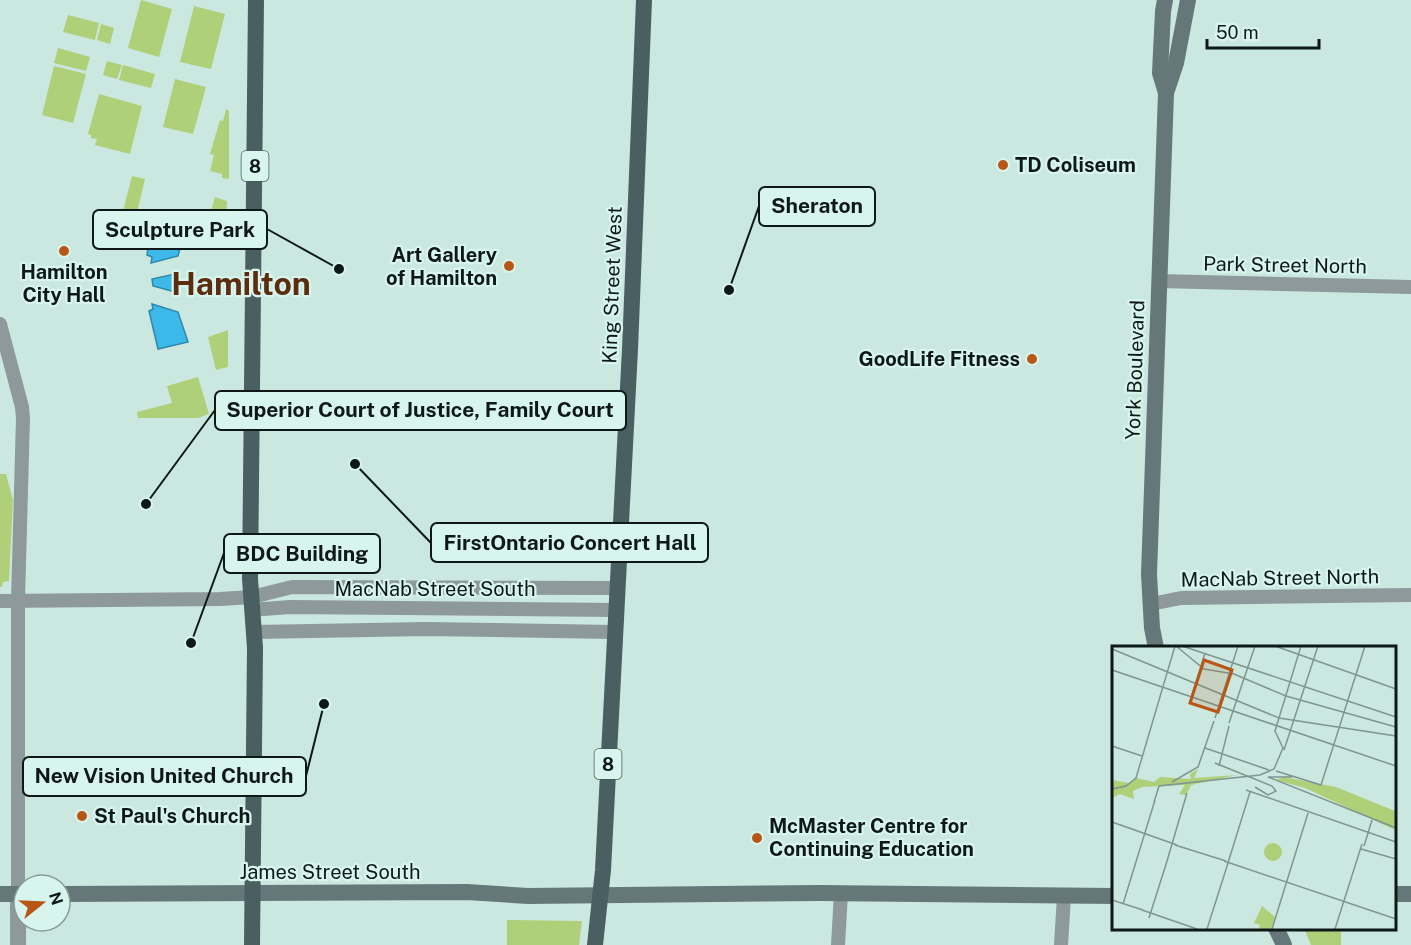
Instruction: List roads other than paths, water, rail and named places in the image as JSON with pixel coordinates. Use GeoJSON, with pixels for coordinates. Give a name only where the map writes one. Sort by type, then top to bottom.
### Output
{"type":"FeatureCollection","features":[{"type":"Feature","properties":{"kind":"main road","name":"8"},"geometry":{"type":"LineString","coordinates":[[252,945],[254,633],[250,579],[256,0]]}},
{"type":"Feature","properties":{"kind":"main road","name":"King Street West"},"geometry":{"type":"LineString","coordinates":[[600,895],[630,349],[644,0]]}},
{"type":"Feature","properties":{"kind":"main road","name":"York Boulevard"},"geometry":{"type":"LineString","coordinates":[[1165,0],[1160,73],[1167,93]]}},
{"type":"Feature","properties":{"kind":"main road","name":"York Boulevard"},"geometry":{"type":"LineString","coordinates":[[1156,646],[1149,574],[1167,93],[1176,63],[1188,0]]}},
{"type":"Feature","properties":{"kind":"main road","name":"James Street South"},"geometry":{"type":"LineString","coordinates":[[72,894],[467,892],[528,896],[841,893],[1112,896]]}},
{"type":"Feature","properties":{"kind":"main road","name":"8"},"geometry":{"type":"LineString","coordinates":[[595,945],[600,895]]}},
{"type":"Feature","properties":{"kind":"main road"},"geometry":{"type":"LineString","coordinates":[[1277,930],[1284,945]]}},
{"type":"Feature","properties":{"kind":"street","name":"Park Street North"},"geometry":{"type":"LineString","coordinates":[[1159,281],[1411,287]]}},
{"type":"Feature","properties":{"kind":"street"},"geometry":{"type":"LineString","coordinates":[[0,324],[23,414],[18,600],[21,873]]}},
{"type":"Feature","properties":{"kind":"street","name":"MacNab Street South"},"geometry":{"type":"LineString","coordinates":[[252,604],[292,587],[618,588]]}},
{"type":"Feature","properties":{"kind":"street","name":"MacNab Street North"},"geometry":{"type":"LineString","coordinates":[[1151,604],[1181,598],[1411,595]]}},
{"type":"Feature","properties":{"kind":"street","name":"MacNab Street South"},"geometry":{"type":"LineString","coordinates":[[0,601],[220,599],[290,607],[617,610]]}},
{"type":"Feature","properties":{"kind":"street","name":"MacNab Street South"},"geometry":{"type":"LineString","coordinates":[[254,633],[426,629],[615,632]]}},
{"type":"Feature","properties":{"kind":"street"},"geometry":{"type":"LineString","coordinates":[[837,945],[841,893]]}},
{"type":"Feature","properties":{"kind":"street"},"geometry":{"type":"LineString","coordinates":[[1061,945],[1064,896]]}},
{"type":"Feature","properties":{"kind":"water"},"geometry":{"type":"Polygon","coordinates":[[[150,232],[182,241],[178,256],[151,263],[152,257],[147,255],[150,232]]]}},
{"type":"Feature","properties":{"kind":"water"},"geometry":{"type":"Polygon","coordinates":[[[175,274],[173,283],[175,292],[153,286],[152,279],[175,274]]]}},
{"type":"Feature","properties":{"kind":"water"},"geometry":{"type":"Polygon","coordinates":[[[152,304],[178,312],[188,342],[158,349],[149,311],[153,309],[152,304]]]}},
{"type":"Feature","properties":{"kind":"place","name":"TD Coliseum"},"geometry":{"type":"Point","coordinates":[1003,165]}},
{"type":"Feature","properties":{"kind":"place","name":"Hamilton City Hall"},"geometry":{"type":"Point","coordinates":[64,251]}},
{"type":"Feature","properties":{"kind":"place","name":"Art Gallery of Hamilton"},"geometry":{"type":"Point","coordinates":[509,266]}},
{"type":"Feature","properties":{"kind":"place","name":"Sculpture Park"},"geometry":{"type":"Point","coordinates":[339,269]}},
{"type":"Feature","properties":{"kind":"place","name":"Sheraton"},"geometry":{"type":"Point","coordinates":[729,290]}},
{"type":"Feature","properties":{"kind":"place","name":"GoodLife Fitness"},"geometry":{"type":"Point","coordinates":[1032,359]}},
{"type":"Feature","properties":{"kind":"place","name":"FirstOntario Concert Hall"},"geometry":{"type":"Point","coordinates":[355,464]}},
{"type":"Feature","properties":{"kind":"place","name":"Superior Court of Justice, Family Court"},"geometry":{"type":"Point","coordinates":[146,504]}},
{"type":"Feature","properties":{"kind":"place","name":"BDC Building"},"geometry":{"type":"Point","coordinates":[191,643]}},
{"type":"Feature","properties":{"kind":"place","name":"New Vision United Church"},"geometry":{"type":"Point","coordinates":[324,704]}},
{"type":"Feature","properties":{"kind":"place","name":"St Paul's Church"},"geometry":{"type":"Point","coordinates":[82,816]}},
{"type":"Feature","properties":{"kind":"place","name":"McMaster Centre for Continuing Education"},"geometry":{"type":"Point","coordinates":[757,838]}},
{"type":"Feature","properties":{"kind":"district","name":"Hamilton"},"geometry":{"type":"Point","coordinates":[241,283]}}]}
